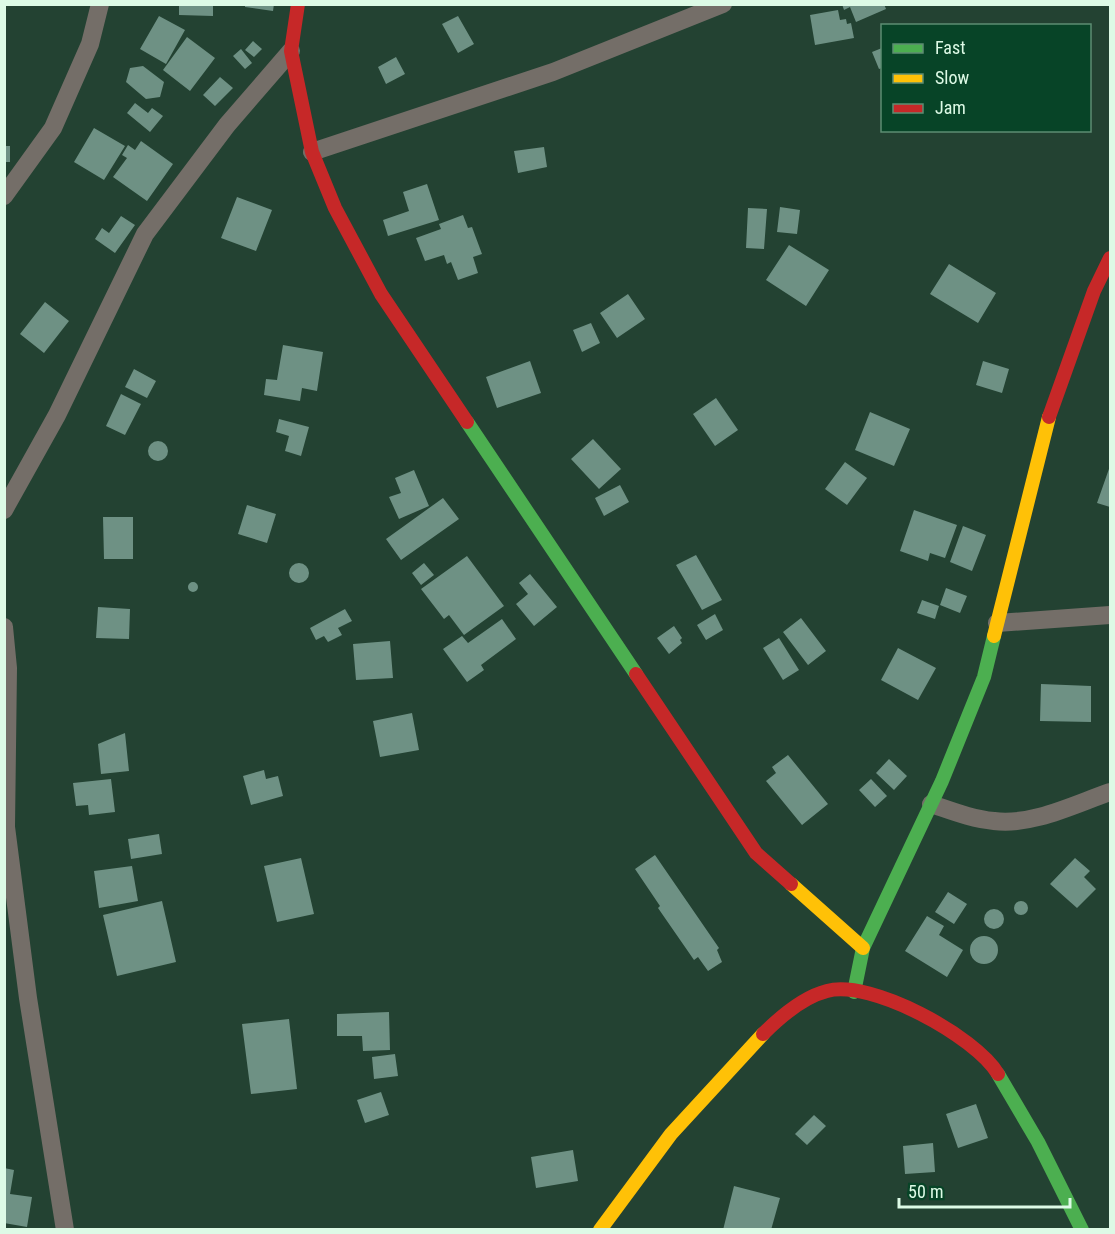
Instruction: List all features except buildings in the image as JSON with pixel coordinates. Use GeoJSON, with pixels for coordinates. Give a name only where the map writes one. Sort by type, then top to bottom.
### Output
{"type":"FeatureCollection","features":[{"type":"Feature","properties":{"kind":"street"},"geometry":{"type":"LineString","coordinates":[[4,196],[53,128],[90,44],[100,4]]}},
{"type":"Feature","properties":{"kind":"street"},"geometry":{"type":"LineString","coordinates":[[298,4],[291,51],[312,152],[335,208],[381,294],[756,853],[863,948]]}},
{"type":"Feature","properties":{"kind":"street"},"geometry":{"type":"LineString","coordinates":[[312,152],[553,72],[723,4]]}},
{"type":"Feature","properties":{"kind":"street"},"geometry":{"type":"LineString","coordinates":[[4,510],[57,415],[145,234],[227,125],[291,51]]}},
{"type":"Feature","properties":{"kind":"street"},"geometry":{"type":"LineString","coordinates":[[854,992],[863,948],[931,804],[984,677],[1045,429],[1094,291],[1110,258]]}},
{"type":"Feature","properties":{"kind":"street"},"geometry":{"type":"LineString","coordinates":[[997,623],[1110,615]]}},
{"type":"Feature","properties":{"kind":"street"},"geometry":{"type":"LineString","coordinates":[[4,627],[8,668],[5,828],[28,998],[64,1228]]}},
{"type":"Feature","properties":{"kind":"street"},"geometry":{"type":"LineString","coordinates":[[931,804],[968,817],[996,822],[1037,817],[1110,792]]}},
{"type":"Feature","properties":{"kind":"street"},"geometry":{"type":"LineString","coordinates":[[600,1230],[625,1192],[700,1101],[764,1034],[798,1006],[825,991],[854,992],[893,1000],[940,1025],[985,1056],[1040,1142],[1082,1230]]}},
{"type":"Feature","properties":{"kind":"traffic: fast"},"geometry":{"type":"LineString","coordinates":[[467,422],[636,674]]}},
{"type":"Feature","properties":{"kind":"traffic: fast"},"geometry":{"type":"LineString","coordinates":[[854,992],[863,948],[942,781],[984,677],[994,636]]}},
{"type":"Feature","properties":{"kind":"traffic: fast"},"geometry":{"type":"LineString","coordinates":[[998,1074],[1038,1142],[1082,1230]]}},
{"type":"Feature","properties":{"kind":"traffic: slow"},"geometry":{"type":"LineString","coordinates":[[994,636],[1049,417]]}},
{"type":"Feature","properties":{"kind":"traffic: slow"},"geometry":{"type":"LineString","coordinates":[[791,884],[863,948]]}},
{"type":"Feature","properties":{"kind":"traffic: slow"},"geometry":{"type":"LineString","coordinates":[[600,1230],[671,1134],[763,1034]]}},
{"type":"Feature","properties":{"kind":"traffic: jam"},"geometry":{"type":"LineString","coordinates":[[298,4],[291,51],[312,152],[335,208],[381,294],[467,422]]}},
{"type":"Feature","properties":{"kind":"traffic: jam"},"geometry":{"type":"LineString","coordinates":[[1049,417],[1094,291],[1110,258]]}},
{"type":"Feature","properties":{"kind":"traffic: jam"},"geometry":{"type":"LineString","coordinates":[[636,674],[756,853],[791,884]]}},
{"type":"Feature","properties":{"kind":"traffic: jam"},"geometry":{"type":"LineString","coordinates":[[763,1034],[784,1015],[809,998],[827,991],[846,990],[894,1002],[920,1014],[968,1043],[986,1059],[998,1074]]}}]}
